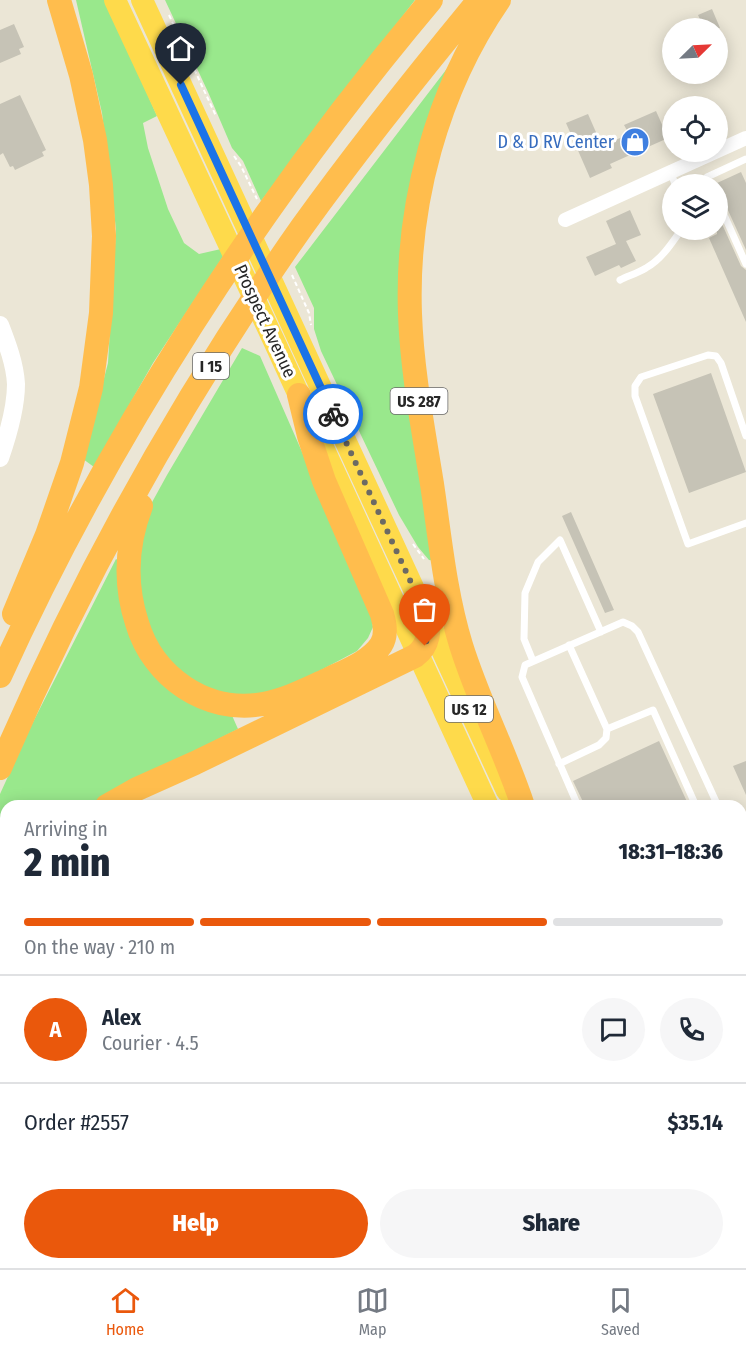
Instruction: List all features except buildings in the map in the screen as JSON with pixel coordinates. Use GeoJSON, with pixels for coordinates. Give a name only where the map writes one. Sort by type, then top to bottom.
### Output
{"type":"FeatureCollection","features":[{"type":"Feature","properties":{"kind":"highway"},"geometry":{"type":"LineString","coordinates":[[58,0],[82,82],[102,185]]}},
{"type":"Feature","properties":{"kind":"highway"},"geometry":{"type":"LineString","coordinates":[[2,671],[13,617],[47,535],[79,438],[91,388],[98,338],[104,236],[100,141],[95,103],[71,0]]}},
{"type":"Feature","properties":{"kind":"highway","name":"Prospect Avenue"},"geometry":{"type":"LineString","coordinates":[[115,0],[485,800]]}},
{"type":"Feature","properties":{"kind":"highway","name":"Prospect Avenue"},"geometry":{"type":"LineString","coordinates":[[142,0],[511,800]]}},
{"type":"Feature","properties":{"kind":"highway","name":"I 15"},"geometry":{"type":"LineString","coordinates":[[2,671],[92,495],[185,338],[237,257],[310,153],[431,0]]}},
{"type":"Feature","properties":{"kind":"highway","name":"I 15"},"geometry":{"type":"LineString","coordinates":[[0,768],[86,585],[142,482],[208,371],[326,193],[404,91],[479,0]]}},
{"type":"Feature","properties":{"kind":"highway","name":"US 287"},"geometry":{"type":"LineString","coordinates":[[499,0],[460,69],[433,143],[422,184],[415,226],[410,313],[418,397],[453,614],[470,670],[521,800]]}},
{"type":"Feature","properties":{"kind":"highway"},"geometry":{"type":"LineString","coordinates":[[208,371],[144,499],[133,530],[128,562],[132,607],[147,649],[174,681],[212,701],[232,705],[254,705],[291,696],[361,662],[378,649],[384,637],[381,609],[324,481],[311,445],[299,395]]}},
{"type":"Feature","properties":{"kind":"highway"},"geometry":{"type":"LineString","coordinates":[[118,800],[418,654],[425,646],[429,631],[425,613]]}},
{"type":"Feature","properties":{"kind":"main road"},"geometry":{"type":"LineString","coordinates":[[0,325],[7,343],[16,384],[13,412],[0,458]]}},
{"type":"Feature","properties":{"kind":"street"},"geometry":{"type":"LineString","coordinates":[[682,174],[746,138]]}},
{"type":"Feature","properties":{"kind":"street"},"geometry":{"type":"LineString","coordinates":[[565,220],[662,183]]}},
{"type":"Feature","properties":{"kind":"lane"},"geometry":{"type":"LineString","coordinates":[[715,174],[745,162]]}},
{"type":"Feature","properties":{"kind":"lane"},"geometry":{"type":"LineString","coordinates":[[728,224],[746,264]]}},
{"type":"Feature","properties":{"kind":"lane"},"geometry":{"type":"LineString","coordinates":[[620,280],[658,260],[673,240]]}},
{"type":"Feature","properties":{"kind":"lane"},"geometry":{"type":"LineString","coordinates":[[746,436],[721,363],[716,356],[708,355],[641,377],[635,386],[635,396],[688,544],[746,523]]}},
{"type":"Feature","properties":{"kind":"lane"},"geometry":{"type":"LineString","coordinates":[[533,661],[524,639],[525,593],[538,562],[560,540],[601,632]]}},
{"type":"Feature","properties":{"kind":"lane"},"geometry":{"type":"LineString","coordinates":[[575,800],[522,677],[525,664],[623,622],[638,632],[715,800]]}},
{"type":"Feature","properties":{"kind":"lane"},"geometry":{"type":"LineString","coordinates":[[559,764],[599,745],[606,738],[607,729],[569,645]]}},
{"type":"Feature","properties":{"kind":"lane"},"geometry":{"type":"LineString","coordinates":[[607,729],[653,710],[693,800]]}},
{"type":"Feature","properties":{"kind":"green space"},"geometry":{"type":"Polygon","coordinates":[[[76,0],[105,0],[129,52],[157,116],[143,123],[148,148],[168,209],[184,243],[199,254],[221,249],[224,255],[153,363],[94,467],[83,459],[108,363],[116,229],[102,113],[76,0]]]}},
{"type":"Feature","properties":{"kind":"green space"},"geometry":{"type":"Polygon","coordinates":[[[165,0],[415,0],[261,201],[243,161],[232,148],[165,0]]]}},
{"type":"Feature","properties":{"kind":"green space"},"geometry":{"type":"Polygon","coordinates":[[[462,49],[410,210],[437,561],[429,560],[418,547],[399,515],[321,351],[314,329],[314,308],[295,267],[462,49]]]}},
{"type":"Feature","properties":{"kind":"green space"},"geometry":{"type":"Polygon","coordinates":[[[242,348],[260,356],[370,607],[373,627],[368,638],[357,651],[293,685],[244,699],[186,683],[152,642],[135,567],[145,515],[242,348]]]}},
{"type":"Feature","properties":{"kind":"green space"},"geometry":{"type":"Polygon","coordinates":[[[116,559],[121,562],[139,646],[230,711],[238,729],[101,800],[0,800],[0,794],[31,726],[116,559]]]}},
{"type":"Feature","properties":{"kind":"way so far"},"geometry":{"type":"LineString","coordinates":[[333,414],[427,617],[429,631],[425,646]]}},
{"type":"Feature","properties":{"kind":"place","name":"D & D RV Center"},"geometry":{"type":"Point","coordinates":[635,142]}},
{"type":"Feature","properties":{"kind":"route"},"geometry":{"type":"LineString","coordinates":[[181,85],[333,414]]}}]}
